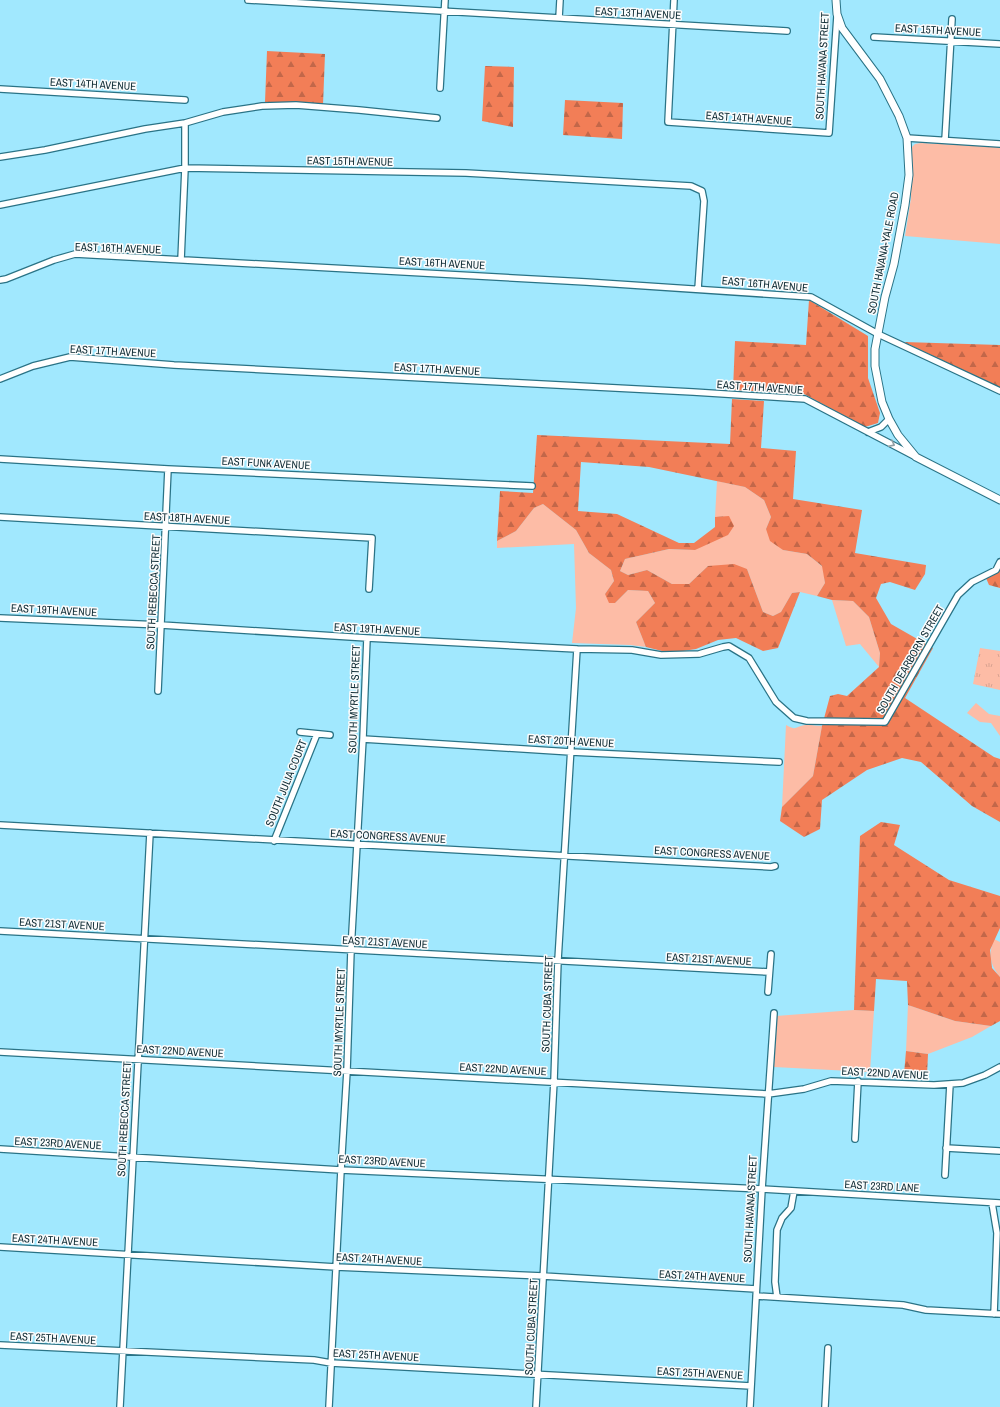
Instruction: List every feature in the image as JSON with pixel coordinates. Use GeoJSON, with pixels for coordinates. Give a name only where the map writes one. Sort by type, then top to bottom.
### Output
{"type":"FeatureCollection","features":[{"type":"Feature","properties":{"kind":"street","name":"EAST 13TH AVENUE"},"geometry":{"type":"LineString","coordinates":[[248,0],[333,3],[787,31]]}},
{"type":"Feature","properties":{"kind":"street"},"geometry":{"type":"LineString","coordinates":[[440,88],[445,0]]}},
{"type":"Feature","properties":{"kind":"street"},"geometry":{"type":"LineString","coordinates":[[559,18],[560,0]]}},
{"type":"Feature","properties":{"kind":"street"},"geometry":{"type":"LineString","coordinates":[[672,25],[674,0]]}},
{"type":"Feature","properties":{"kind":"street","name":"SOUTH HAVANA STREET"},"geometry":{"type":"LineString","coordinates":[[829,133],[837,14],[836,0]]}},
{"type":"Feature","properties":{"kind":"street","name":"SOUTH HAVANA-YALE ROAD"},"geometry":{"type":"LineString","coordinates":[[837,14],[842,28],[880,79],[899,116],[907,138],[909,175],[905,205],[894,264],[885,297],[875,349],[875,366],[882,402],[889,419],[905,444],[916,457]]}},
{"type":"Feature","properties":{"kind":"street"},"geometry":{"type":"LineString","coordinates":[[945,140],[952,19]]}},
{"type":"Feature","properties":{"kind":"street","name":"EAST 14TH AVENUE"},"geometry":{"type":"LineString","coordinates":[[672,25],[668,122],[829,133]]}},
{"type":"Feature","properties":{"kind":"street","name":"EAST 15TH AVENUE"},"geometry":{"type":"LineString","coordinates":[[874,37],[1000,44]]}},
{"type":"Feature","properties":{"kind":"street","name":"EAST 14TH AVENUE"},"geometry":{"type":"LineString","coordinates":[[0,89],[185,100]]}},
{"type":"Feature","properties":{"kind":"street"},"geometry":{"type":"LineString","coordinates":[[0,157],[46,150],[145,129],[185,123],[223,112],[262,106],[296,105],[437,118]]}},
{"type":"Feature","properties":{"kind":"street"},"geometry":{"type":"LineString","coordinates":[[181,260],[185,168],[185,123]]}},
{"type":"Feature","properties":{"kind":"street"},"geometry":{"type":"LineString","coordinates":[[907,138],[1000,144]]}},
{"type":"Feature","properties":{"kind":"street","name":"EAST 15TH AVENUE"},"geometry":{"type":"LineString","coordinates":[[0,205],[185,168],[466,173],[691,186],[702,191],[704,201],[698,289]]}},
{"type":"Feature","properties":{"kind":"street","name":"EAST 16TH AVENUE"},"geometry":{"type":"LineString","coordinates":[[0,280],[54,260],[75,254],[479,275],[811,297],[878,334],[1000,391]]}},
{"type":"Feature","properties":{"kind":"street","name":"EAST 17TH AVENUE"},"geometry":{"type":"LineString","coordinates":[[0,379],[33,366],[70,357],[174,365],[805,399],[916,457]]}},
{"type":"Feature","properties":{"kind":"street"},"geometry":{"type":"LineString","coordinates":[[868,432],[881,427],[889,419]]}},
{"type":"Feature","properties":{"kind":"street"},"geometry":{"type":"LineString","coordinates":[[916,457],[1000,500]]}},
{"type":"Feature","properties":{"kind":"street","name":"EAST FUNK AVENUE"},"geometry":{"type":"LineString","coordinates":[[0,459],[168,469],[532,486]]}},
{"type":"Feature","properties":{"kind":"street","name":"SOUTH REBECCA STREET"},"geometry":{"type":"LineString","coordinates":[[158,691],[168,469]]}},
{"type":"Feature","properties":{"kind":"street","name":"EAST 18TH AVENUE"},"geometry":{"type":"LineString","coordinates":[[0,517],[372,538],[369,589]]}},
{"type":"Feature","properties":{"kind":"street","name":"SOUTH DEARBORN STREET"},"geometry":{"type":"LineString","coordinates":[[749,658],[776,702],[794,718],[808,720],[885,722],[958,595],[972,582],[996,570],[1000,562]]}},
{"type":"Feature","properties":{"kind":"street","name":"EAST 19TH AVENUE"},"geometry":{"type":"LineString","coordinates":[[0,618],[161,625],[577,649],[632,650],[661,655],[699,654],[729,646],[749,658]]}},
{"type":"Feature","properties":{"kind":"street","name":"SOUTH MYRTLE STREET"},"geometry":{"type":"LineString","coordinates":[[329,1407],[347,1071],[351,950],[367,638]]}},
{"type":"Feature","properties":{"kind":"street","name":"SOUTH CUBA STREET"},"geometry":{"type":"LineString","coordinates":[[536,1407],[554,1081],[558,960],[577,649]]}},
{"type":"Feature","properties":{"kind":"street"},"geometry":{"type":"LineString","coordinates":[[300,732],[330,735]]}},
{"type":"Feature","properties":{"kind":"street","name":"SOUTH JULIA COURT"},"geometry":{"type":"LineString","coordinates":[[274,841],[317,734]]}},
{"type":"Feature","properties":{"kind":"street","name":"EAST 20TH AVENUE"},"geometry":{"type":"LineString","coordinates":[[363,739],[571,752],[779,762]]}},
{"type":"Feature","properties":{"kind":"street","name":"EAST CONGRESS AVENUE"},"geometry":{"type":"LineString","coordinates":[[0,825],[274,841],[775,866]]}},
{"type":"Feature","properties":{"kind":"street","name":"SOUTH REBECCA STREET"},"geometry":{"type":"LineString","coordinates":[[120,1407],[150,833]]}},
{"type":"Feature","properties":{"kind":"street","name":"EAST 21ST AVENUE"},"geometry":{"type":"LineString","coordinates":[[0,931],[769,972]]}},
{"type":"Feature","properties":{"kind":"street"},"geometry":{"type":"LineString","coordinates":[[768,992],[771,954]]}},
{"type":"Feature","properties":{"kind":"street","name":"SOUTH HAVANA STREET"},"geometry":{"type":"LineString","coordinates":[[750,1407],[768,1094],[772,1063],[772,1024],[774,1013]]}},
{"type":"Feature","properties":{"kind":"street","name":"EAST 22ND AVENUE"},"geometry":{"type":"LineString","coordinates":[[0,1052],[554,1081],[768,1094],[804,1089],[831,1081],[858,1081],[934,1086],[963,1083],[985,1075],[1000,1066]]}},
{"type":"Feature","properties":{"kind":"street"},"geometry":{"type":"LineString","coordinates":[[855,1139],[858,1081]]}},
{"type":"Feature","properties":{"kind":"street"},"geometry":{"type":"LineString","coordinates":[[945,1175],[950,1084]]}},
{"type":"Feature","properties":{"kind":"street"},"geometry":{"type":"LineString","coordinates":[[946,1148],[1000,1151]]}},
{"type":"Feature","properties":{"kind":"street","name":"EAST 23RD AVENUE"},"geometry":{"type":"LineString","coordinates":[[0,1149],[341,1170],[762,1189]]}},
{"type":"Feature","properties":{"kind":"street","name":"EAST 23RD LANE"},"geometry":{"type":"LineString","coordinates":[[762,1189],[1000,1203]]}},
{"type":"Feature","properties":{"kind":"street"},"geometry":{"type":"LineString","coordinates":[[777,1297],[775,1282],[777,1230],[782,1218],[791,1208],[794,1191]]}},
{"type":"Feature","properties":{"kind":"street"},"geometry":{"type":"LineString","coordinates":[[992,1203],[997,1233],[997,1314]]}},
{"type":"Feature","properties":{"kind":"street","name":"EAST 24TH AVENUE"},"geometry":{"type":"LineString","coordinates":[[0,1247],[336,1267],[543,1276],[756,1289]]}},
{"type":"Feature","properties":{"kind":"street","name":"EAST 24TH AVENUE"},"geometry":{"type":"LineString","coordinates":[[756,1296],[903,1305],[926,1310],[997,1314]]}},
{"type":"Feature","properties":{"kind":"street","name":"EAST 25TH AVENUE"},"geometry":{"type":"LineString","coordinates":[[0,1345],[314,1360],[331,1363],[751,1386]]}},
{"type":"Feature","properties":{"kind":"street"},"geometry":{"type":"LineString","coordinates":[[825,1407],[828,1348]]}},
{"type":"Feature","properties":{"kind":"green space"},"geometry":{"type":"Polygon","coordinates":[[[267,51],[325,54],[323,105],[294,102],[265,102],[267,51]]]}},
{"type":"Feature","properties":{"kind":"green space"},"geometry":{"type":"Polygon","coordinates":[[[485,66],[514,67],[513,127],[482,121],[485,66]]]}},
{"type":"Feature","properties":{"kind":"green space"},"geometry":{"type":"Polygon","coordinates":[[[565,100],[623,103],[622,139],[563,135],[565,100]]]}},
{"type":"Feature","properties":{"kind":"green space"},"geometry":{"type":"Polygon","coordinates":[[[921,143],[1000,147],[1000,244],[905,236],[911,198],[911,148],[915,144],[921,143]]]}},
{"type":"Feature","properties":{"kind":"green space"},"geometry":{"type":"Polygon","coordinates":[[[809,300],[868,336],[868,378],[880,413],[878,423],[865,427],[804,394],[733,390],[735,341],[806,345],[809,300]]]}},
{"type":"Feature","properties":{"kind":"green space"},"geometry":{"type":"Polygon","coordinates":[[[904,342],[1000,345],[1000,388],[904,342]]]}},
{"type":"Feature","properties":{"kind":"green space"},"geometry":{"type":"Polygon","coordinates":[[[732,399],[764,401],[761,448],[796,451],[793,499],[862,510],[855,553],[926,565],[925,574],[915,590],[890,582],[881,584],[876,598],[891,624],[933,648],[905,698],[994,757],[1000,759],[1000,822],[972,806],[921,762],[902,758],[867,770],[822,800],[820,829],[804,837],[780,821],[782,807],[813,776],[822,726],[830,696],[838,694],[847,696],[879,667],[880,653],[869,617],[853,601],[832,600],[817,596],[825,583],[822,566],[807,554],[783,550],[770,541],[766,529],[771,517],[764,500],[745,487],[649,467],[581,462],[578,511],[617,514],[679,543],[694,543],[715,527],[715,517],[729,516],[734,526],[728,535],[695,550],[669,549],[625,559],[620,571],[628,575],[647,570],[672,584],[689,584],[708,566],[734,564],[747,569],[763,612],[773,616],[781,612],[792,593],[800,592],[778,648],[763,651],[736,638],[718,640],[696,649],[670,653],[646,647],[636,622],[655,603],[648,591],[628,590],[615,603],[609,603],[605,594],[614,581],[611,570],[589,553],[576,530],[543,504],[534,508],[516,531],[497,541],[500,491],[533,493],[537,435],[730,444],[732,399]]]}},
{"type":"Feature","properties":{"kind":"green space"},"geometry":{"type":"Polygon","coordinates":[[[717,481],[745,487],[764,500],[771,517],[766,529],[783,550],[807,554],[823,567],[825,583],[817,596],[800,592],[792,593],[781,612],[773,616],[763,612],[747,569],[708,566],[689,584],[672,584],[647,570],[628,575],[620,571],[625,559],[669,549],[695,550],[729,517],[715,517],[717,481]]]}},
{"type":"Feature","properties":{"kind":"green space"},"geometry":{"type":"Polygon","coordinates":[[[543,504],[576,530],[589,553],[611,570],[614,581],[605,594],[615,603],[628,590],[648,591],[655,603],[636,622],[646,647],[572,643],[576,608],[574,544],[497,548],[497,541],[516,531],[534,508],[543,504]]]}},
{"type":"Feature","properties":{"kind":"green space"},"geometry":{"type":"Polygon","coordinates":[[[1000,568],[1000,588],[989,585],[986,578],[997,572],[1000,568]]]}},
{"type":"Feature","properties":{"kind":"green space"},"geometry":{"type":"Polygon","coordinates":[[[832,600],[853,601],[869,617],[880,653],[879,667],[860,644],[846,646],[832,600]]]}},
{"type":"Feature","properties":{"kind":"green space"},"geometry":{"type":"Polygon","coordinates":[[[980,648],[1000,651],[1000,690],[973,684],[980,648]]]}},
{"type":"Feature","properties":{"kind":"green space"},"geometry":{"type":"Polygon","coordinates":[[[976,703],[989,714],[1000,716],[1000,736],[991,723],[980,722],[967,713],[976,703]]]}},
{"type":"Feature","properties":{"kind":"green space"},"geometry":{"type":"Polygon","coordinates":[[[786,725],[794,728],[807,725],[822,726],[813,776],[782,807],[786,725]]]}},
{"type":"Feature","properties":{"kind":"green space"},"geometry":{"type":"Polygon","coordinates":[[[881,822],[900,825],[894,845],[949,880],[1000,896],[1000,928],[990,950],[992,968],[1000,977],[1000,1021],[991,1026],[955,1021],[908,1005],[907,981],[876,979],[874,1011],[854,1010],[860,836],[881,822]]]}},
{"type":"Feature","properties":{"kind":"green space"},"geometry":{"type":"Polygon","coordinates":[[[994,939],[1000,942],[1000,977],[994,968],[991,959],[991,950],[994,939]]]}},
{"type":"Feature","properties":{"kind":"green space"},"geometry":{"type":"Polygon","coordinates":[[[908,1005],[955,1021],[991,1026],[972,1037],[928,1054],[906,1051],[908,1005]]]}},
{"type":"Feature","properties":{"kind":"green space"},"geometry":{"type":"Polygon","coordinates":[[[854,1010],[874,1011],[870,1072],[774,1067],[776,1016],[854,1010]]]}},
{"type":"Feature","properties":{"kind":"green space"},"geometry":{"type":"Polygon","coordinates":[[[906,1051],[928,1054],[927,1075],[904,1074],[906,1051]]]}}]}
